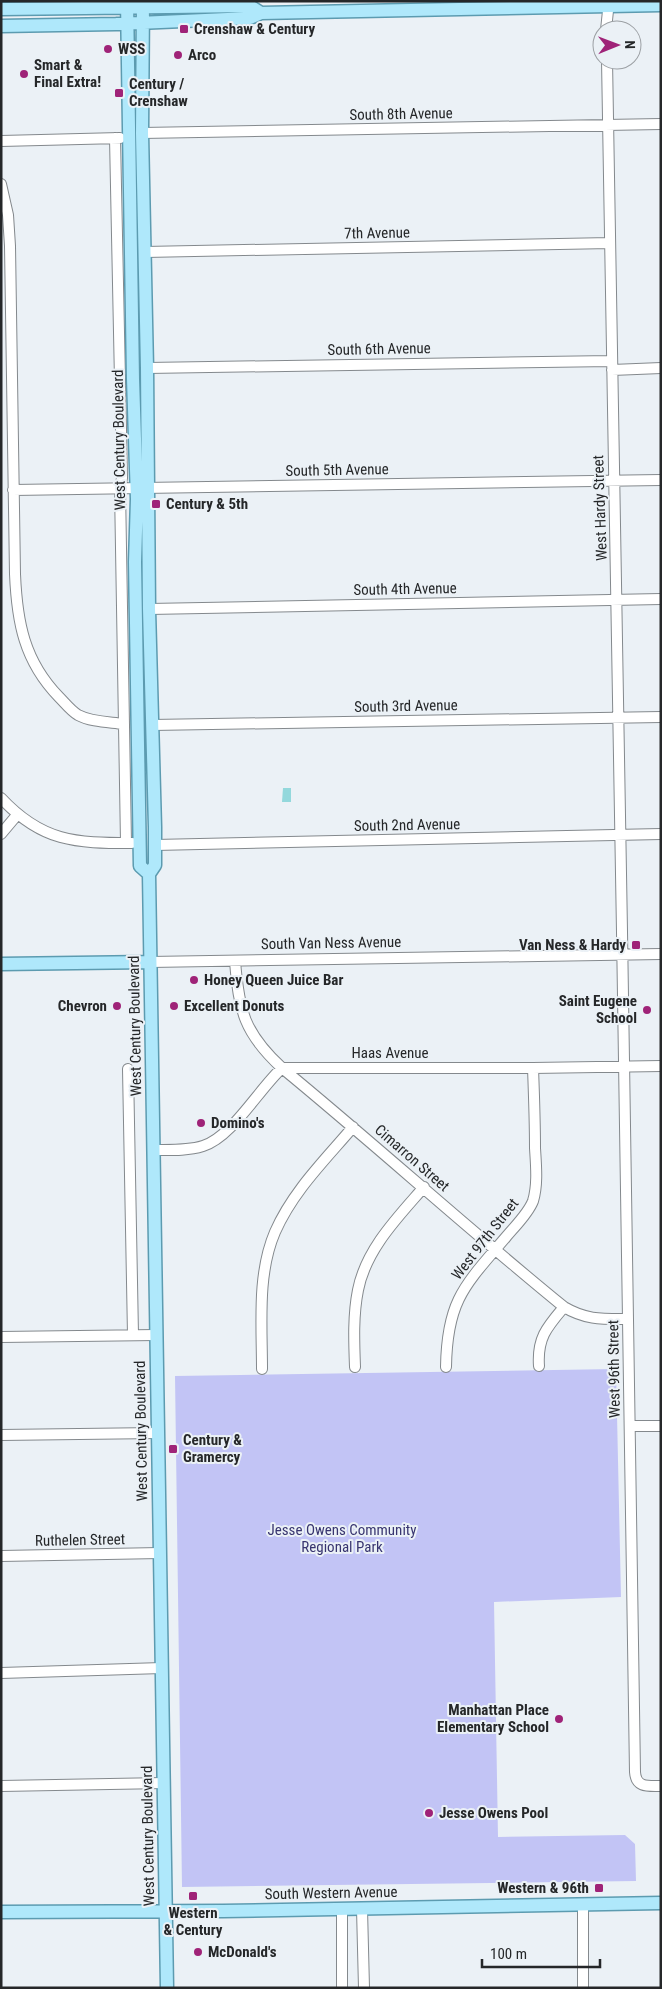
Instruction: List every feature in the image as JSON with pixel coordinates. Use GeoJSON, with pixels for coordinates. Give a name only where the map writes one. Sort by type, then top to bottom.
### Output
{"type":"FeatureCollection","features":[{"type":"Feature","properties":{"kind":"main road"},"geometry":{"type":"LineString","coordinates":[[1,26],[250,18],[261,13],[609,3],[661,5]]}},
{"type":"Feature","properties":{"kind":"main road"},"geometry":{"type":"LineString","coordinates":[[1,9],[127,4],[221,4],[250,6],[261,13]]}},
{"type":"Feature","properties":{"kind":"main road","name":"West Century Boulevard"},"geometry":{"type":"LineString","coordinates":[[127,4],[129,138],[142,488],[149,608],[155,845],[155,865],[149,874],[167,1988]]}},
{"type":"Feature","properties":{"kind":"main road","name":"West Century Boulevard"},"geometry":{"type":"LineString","coordinates":[[143,4],[142,133],[147,368],[142,488],[135,562],[140,866],[149,874]]}},
{"type":"Feature","properties":{"kind":"main road","name":"South Van Ness Avenue"},"geometry":{"type":"LineString","coordinates":[[1,964],[150,962]]}},
{"type":"Feature","properties":{"kind":"main road","name":"South Western Avenue"},"geometry":{"type":"LineString","coordinates":[[1,1912],[362,1909],[661,1903]]}},
{"type":"Feature","properties":{"kind":"street"},"geometry":{"type":"LineString","coordinates":[[607,20],[609,3]]}},
{"type":"Feature","properties":{"kind":"street","name":"West Hardy Street"},"geometry":{"type":"LineString","coordinates":[[607,70],[623,955]]}},
{"type":"Feature","properties":{"kind":"street","name":"South 8th Avenue"},"geometry":{"type":"LineString","coordinates":[[142,133],[661,124]]}},
{"type":"Feature","properties":{"kind":"street","name":"West Century Boulevard"},"geometry":{"type":"LineString","coordinates":[[115,138],[122,478],[120,489],[126,843]]}},
{"type":"Feature","properties":{"kind":"street"},"geometry":{"type":"LineString","coordinates":[[1,140],[129,138]]}},
{"type":"Feature","properties":{"kind":"street"},"geometry":{"type":"LineString","coordinates":[[1,184],[8,215],[10,246],[13,490],[16,602],[20,626],[28,650],[51,690],[78,715],[90,720],[123,724]]}},
{"type":"Feature","properties":{"kind":"street","name":"7th Avenue"},"geometry":{"type":"LineString","coordinates":[[145,252],[610,243]]}},
{"type":"Feature","properties":{"kind":"street","name":"South 6th Avenue"},"geometry":{"type":"LineString","coordinates":[[147,368],[612,366],[661,368]]}},
{"type":"Feature","properties":{"kind":"street","name":"South 5th Avenue"},"geometry":{"type":"LineString","coordinates":[[13,490],[661,480]]}},
{"type":"Feature","properties":{"kind":"street","name":"South 4th Avenue"},"geometry":{"type":"LineString","coordinates":[[149,608],[661,599]]}},
{"type":"Feature","properties":{"kind":"street","name":"South 3rd Avenue"},"geometry":{"type":"LineString","coordinates":[[152,725],[661,717]]}},
{"type":"Feature","properties":{"kind":"street"},"geometry":{"type":"LineString","coordinates":[[1,798],[17,815],[46,832],[79,842],[140,843]]}},
{"type":"Feature","properties":{"kind":"street"},"geometry":{"type":"LineString","coordinates":[[1,834],[17,815]]}},
{"type":"Feature","properties":{"kind":"street","name":"South 2nd Avenue"},"geometry":{"type":"LineString","coordinates":[[155,845],[661,834]]}},
{"type":"Feature","properties":{"kind":"street","name":"South Van Ness Avenue"},"geometry":{"type":"LineString","coordinates":[[150,962],[661,954]]}},
{"type":"Feature","properties":{"kind":"street","name":"West 96th Street"},"geometry":{"type":"LineString","coordinates":[[623,955],[635,1772],[638,1782],[644,1786],[661,1786]]}},
{"type":"Feature","properties":{"kind":"street","name":"Cimarron Street"},"geometry":{"type":"LineString","coordinates":[[235,961],[240,1004],[246,1023],[252,1035],[266,1053],[282,1068],[424,1187],[494,1250],[564,1307],[576,1314],[589,1318],[628,1319]]}},
{"type":"Feature","properties":{"kind":"street","name":"Haas Avenue"},"geometry":{"type":"LineString","coordinates":[[282,1068],[661,1066]]}},
{"type":"Feature","properties":{"kind":"street"},"geometry":{"type":"LineString","coordinates":[[153,1150],[200,1147],[212,1141],[230,1127],[282,1068]]}},
{"type":"Feature","properties":{"kind":"street","name":"West 97th Street"},"geometry":{"type":"LineString","coordinates":[[446,1367],[448,1328],[454,1308],[462,1292],[473,1275],[524,1215],[532,1202],[536,1189],[533,1068]]}},
{"type":"Feature","properties":{"kind":"street","name":"West Century Boulevard"},"geometry":{"type":"LineString","coordinates":[[128,1069],[133,1335]]}},
{"type":"Feature","properties":{"kind":"street"},"geometry":{"type":"LineString","coordinates":[[262,1369],[264,1277],[274,1233],[297,1192],[354,1127]]}},
{"type":"Feature","properties":{"kind":"street"},"geometry":{"type":"LineString","coordinates":[[355,1367],[356,1307],[359,1288],[364,1274],[375,1248],[424,1187]]}},
{"type":"Feature","properties":{"kind":"street"},"geometry":{"type":"LineString","coordinates":[[539,1366],[540,1343],[543,1333],[564,1307]]}},
{"type":"Feature","properties":{"kind":"street"},"geometry":{"type":"LineString","coordinates":[[1,1337],[156,1335]]}},
{"type":"Feature","properties":{"kind":"street"},"geometry":{"type":"LineString","coordinates":[[630,1426],[661,1426]]}},
{"type":"Feature","properties":{"kind":"street"},"geometry":{"type":"LineString","coordinates":[[1,1436],[157,1433]]}},
{"type":"Feature","properties":{"kind":"street","name":"Ruthelen Street"},"geometry":{"type":"LineString","coordinates":[[1,1556],[160,1553]]}},
{"type":"Feature","properties":{"kind":"street"},"geometry":{"type":"LineString","coordinates":[[1,1673],[162,1668]]}},
{"type":"Feature","properties":{"kind":"street"},"geometry":{"type":"LineString","coordinates":[[1,1786],[164,1783]]}},
{"type":"Feature","properties":{"kind":"street"},"geometry":{"type":"LineString","coordinates":[[583,1905],[583,1988]]}},
{"type":"Feature","properties":{"kind":"street"},"geometry":{"type":"LineString","coordinates":[[342,1909],[342,1988]]}},
{"type":"Feature","properties":{"kind":"street"},"geometry":{"type":"LineString","coordinates":[[362,1909],[364,1988]]}},
{"type":"Feature","properties":{"kind":"green space","name":"Jesse Owens Community Regional Park"},"geometry":{"type":"Polygon","coordinates":[[[616,1369],[621,1597],[494,1602],[498,1837],[625,1835],[635,1844],[636,1881],[182,1887],[175,1376],[616,1369]]]}},
{"type":"Feature","properties":{"kind":"shaded area"},"geometry":{"type":"Polygon","coordinates":[[[283,788],[291,788],[291,802],[282,802],[283,788]]]}},
{"type":"Feature","properties":{"kind":"place","name":"Crenshaw & Century"},"geometry":{"type":"Point","coordinates":[184,29]}},
{"type":"Feature","properties":{"kind":"place","name":"WSS"},"geometry":{"type":"Point","coordinates":[108,49]}},
{"type":"Feature","properties":{"kind":"place","name":"Arco"},"geometry":{"type":"Point","coordinates":[178,55]}},
{"type":"Feature","properties":{"kind":"place","name":"Smart & Final Extra!"},"geometry":{"type":"Point","coordinates":[24,74]}},
{"type":"Feature","properties":{"kind":"place","name":"Century / Crenshaw"},"geometry":{"type":"Point","coordinates":[119,93]}},
{"type":"Feature","properties":{"kind":"place","name":"Century & 5th"},"geometry":{"type":"Point","coordinates":[156,504]}},
{"type":"Feature","properties":{"kind":"place","name":"Van Ness & Hardy"},"geometry":{"type":"Point","coordinates":[636,945]}},
{"type":"Feature","properties":{"kind":"place","name":"Honey Queen Juice Bar"},"geometry":{"type":"Point","coordinates":[194,980]}},
{"type":"Feature","properties":{"kind":"place","name":"Chevron"},"geometry":{"type":"Point","coordinates":[117,1006]}},
{"type":"Feature","properties":{"kind":"place","name":"Excellent Donuts"},"geometry":{"type":"Point","coordinates":[174,1006]}},
{"type":"Feature","properties":{"kind":"place","name":"Saint Eugene School"},"geometry":{"type":"Point","coordinates":[647,1010]}},
{"type":"Feature","properties":{"kind":"place","name":"Domino's"},"geometry":{"type":"Point","coordinates":[201,1123]}},
{"type":"Feature","properties":{"kind":"place","name":"Century & Gramercy"},"geometry":{"type":"Point","coordinates":[173,1449]}},
{"type":"Feature","properties":{"kind":"place","name":"Manhattan Place Elementary School"},"geometry":{"type":"Point","coordinates":[559,1719]}},
{"type":"Feature","properties":{"kind":"place","name":"Jesse Owens Pool"},"geometry":{"type":"Point","coordinates":[429,1813]}},
{"type":"Feature","properties":{"kind":"place","name":"Western & 96th"},"geometry":{"type":"Point","coordinates":[599,1888]}},
{"type":"Feature","properties":{"kind":"place","name":"Western & Century"},"geometry":{"type":"Point","coordinates":[193,1896]}},
{"type":"Feature","properties":{"kind":"place","name":"McDonald's"},"geometry":{"type":"Point","coordinates":[198,1952]}}]}
